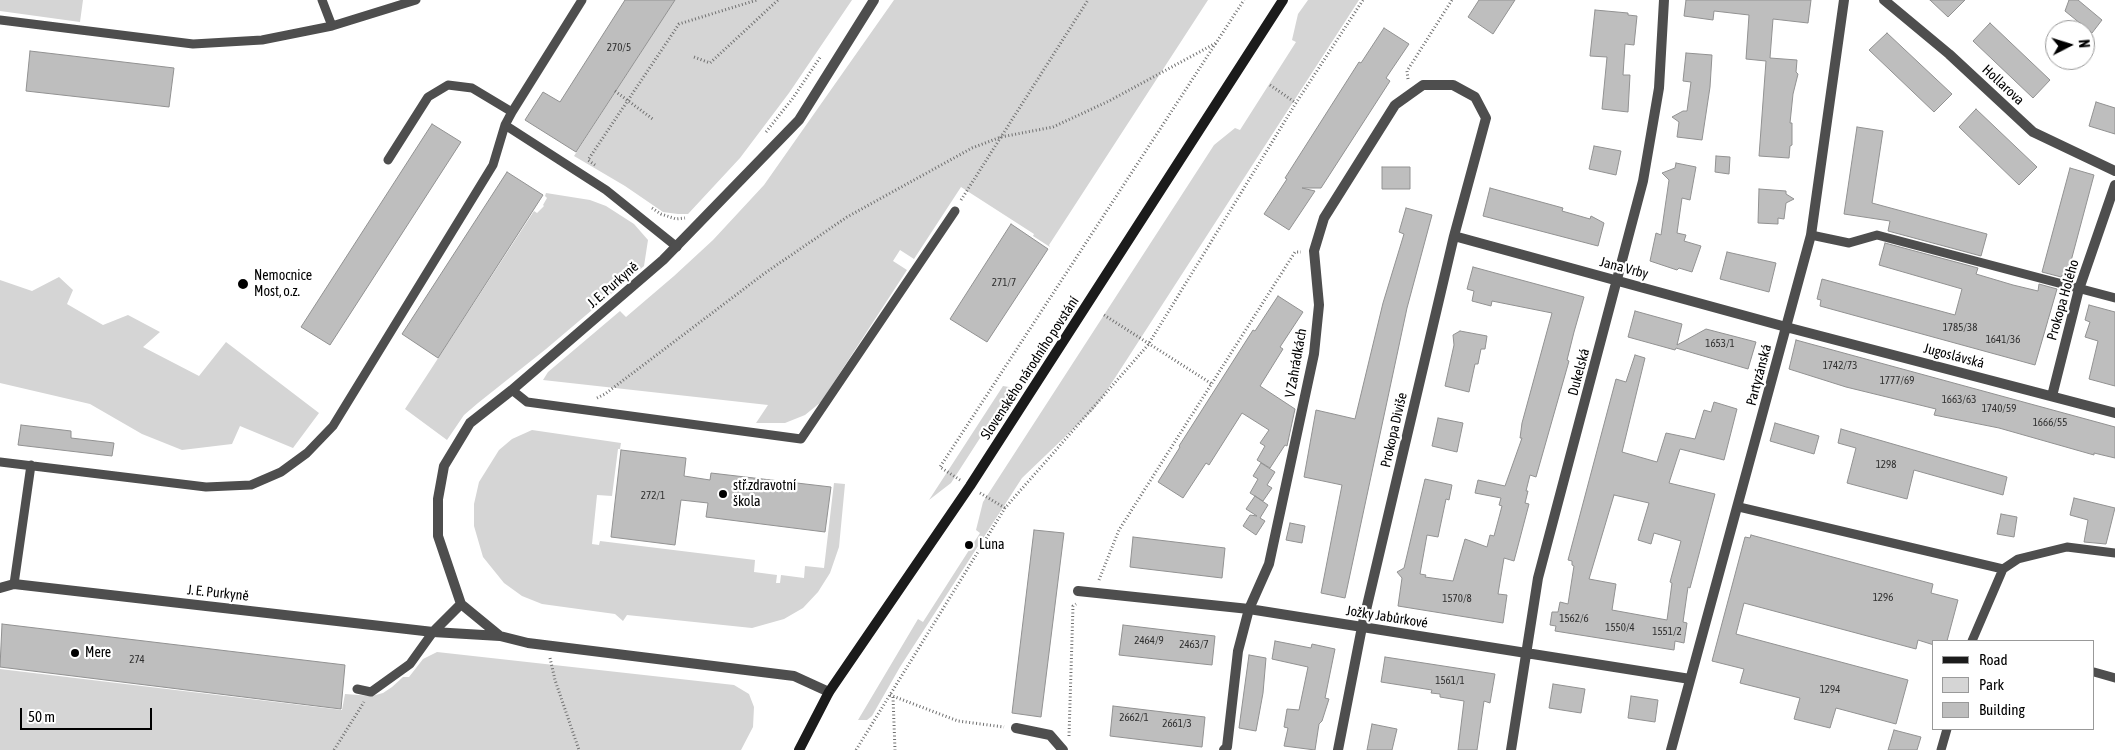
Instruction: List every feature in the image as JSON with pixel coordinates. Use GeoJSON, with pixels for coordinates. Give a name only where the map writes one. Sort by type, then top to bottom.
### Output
{"type":"FeatureCollection","features":[{"type":"Feature","properties":{"kind":"street","name":"J. E. Purkyně"},"geometry":{"type":"LineString","coordinates":[[500,636],[461,604],[438,536],[438,499],[444,466],[470,423],[512,390],[663,260],[799,120],[874,0]]}},
{"type":"Feature","properties":{"kind":"street","name":"Slovenského národního povstání"},"geometry":{"type":"LineString","coordinates":[[798,750],[829,692],[970,486],[1283,0]]}},
{"type":"Feature","properties":{"kind":"street","name":"Dukelská"},"geometry":{"type":"LineString","coordinates":[[1511,750],[1538,578],[1643,181],[1659,88],[1664,0]]}},
{"type":"Feature","properties":{"kind":"street","name":"Partyzánská"},"geometry":{"type":"LineString","coordinates":[[1671,750],[1739,507],[1811,235],[1844,0]]}},
{"type":"Feature","properties":{"kind":"street","name":"Hollarova"},"geometry":{"type":"LineString","coordinates":[[1884,0],[1949,54],[2033,132],[2115,171]]}},
{"type":"Feature","properties":{"kind":"street","name":"V Zahrádkách"},"geometry":{"type":"LineString","coordinates":[[1224,750],[1227,746],[1238,651],[1249,609],[1269,564],[1314,354],[1318,305],[1314,251],[1324,218],[1395,105],[1423,85],[1453,85],[1475,97],[1486,118]]}},
{"type":"Feature","properties":{"kind":"street","name":"Prokopa Diviše"},"geometry":{"type":"LineString","coordinates":[[1338,750],[1362,627],[1454,236],[1486,118]]}},
{"type":"Feature","properties":{"kind":"street","name":"Prokopa Holého"},"geometry":{"type":"LineString","coordinates":[[2052,396],[2079,289],[2110,213],[2115,185]]}},
{"type":"Feature","properties":{"kind":"street","name":"Jana Vrby"},"geometry":{"type":"LineString","coordinates":[[1454,236],[1786,327]]}},
{"type":"Feature","properties":{"kind":"street","name":"Jugoslávská"},"geometry":{"type":"LineString","coordinates":[[1786,327],[2115,413]]}},
{"type":"Feature","properties":{"kind":"street","name":"J. E. Purkyně"},"geometry":{"type":"LineString","coordinates":[[0,588],[14,584],[433,632],[500,636],[548,645],[794,676],[829,692]]}},
{"type":"Feature","properties":{"kind":"street","name":"Jožky Jabůrkové"},"geometry":{"type":"LineString","coordinates":[[1078,591],[1249,609],[1690,679]]}},
{"type":"Feature","properties":{"kind":"street"},"geometry":{"type":"LineString","coordinates":[[433,632],[461,604]]}},
{"type":"Feature","properties":{"kind":"street"},"geometry":{"type":"LineString","coordinates":[[1016,728],[1050,735],[1063,750]]}},
{"type":"Feature","properties":{"kind":"lane"},"geometry":{"type":"LineString","coordinates":[[322,0],[332,26]]}},
{"type":"Feature","properties":{"kind":"lane"},"geometry":{"type":"LineString","coordinates":[[0,20],[193,44],[262,40],[332,26],[416,0]]}},
{"type":"Feature","properties":{"kind":"lane"},"geometry":{"type":"LineString","coordinates":[[0,462],[206,487],[251,485],[281,472],[307,452],[333,426],[493,165],[505,125],[512,112],[582,0]]}},
{"type":"Feature","properties":{"kind":"lane"},"geometry":{"type":"LineString","coordinates":[[388,160],[428,97],[448,86],[472,88],[512,112]]}},
{"type":"Feature","properties":{"kind":"lane"},"geometry":{"type":"LineString","coordinates":[[505,125],[606,190],[677,247]]}},
{"type":"Feature","properties":{"kind":"lane"},"geometry":{"type":"LineString","coordinates":[[512,390],[527,402],[801,439],[955,211]]}},
{"type":"Feature","properties":{"kind":"lane"},"geometry":{"type":"LineString","coordinates":[[1811,235],[1849,243],[1877,235],[2115,298]]}},
{"type":"Feature","properties":{"kind":"lane"},"geometry":{"type":"LineString","coordinates":[[14,584],[31,465]]}},
{"type":"Feature","properties":{"kind":"lane"},"geometry":{"type":"LineString","coordinates":[[1739,507],[2002,569]]}},
{"type":"Feature","properties":{"kind":"lane"},"geometry":{"type":"LineString","coordinates":[[1975,640],[2002,569],[2018,559],[2067,547],[2115,553]]}},
{"type":"Feature","properties":{"kind":"lane"},"geometry":{"type":"LineString","coordinates":[[357,689],[371,692],[410,664],[433,632]]}},
{"type":"Feature","properties":{"kind":"lane"},"geometry":{"type":"LineString","coordinates":[[2095,672],[2115,678]]}},
{"type":"Feature","properties":{"kind":"lane"},"geometry":{"type":"LineString","coordinates":[[1941,750],[1947,730]]}},
{"type":"Feature","properties":{"kind":"path"},"geometry":{"type":"LineString","coordinates":[[600,170],[588,160],[679,24],[757,0]]}},
{"type":"Feature","properties":{"kind":"path"},"geometry":{"type":"LineString","coordinates":[[694,57],[710,63],[778,0]]}},
{"type":"Feature","properties":{"kind":"path"},"geometry":{"type":"LineString","coordinates":[[955,211],[1088,0]]}},
{"type":"Feature","properties":{"kind":"path"},"geometry":{"type":"LineString","coordinates":[[940,467],[1244,0]]}},
{"type":"Feature","properties":{"kind":"path"},"geometry":{"type":"LineString","coordinates":[[856,750],[892,696],[1006,508],[1148,345],[1296,103],[1363,0]]}},
{"type":"Feature","properties":{"kind":"path"},"geometry":{"type":"LineString","coordinates":[[1408,96],[1408,71],[1452,0]]}},
{"type":"Feature","properties":{"kind":"path"},"geometry":{"type":"LineString","coordinates":[[576,409],[605,394],[765,272],[847,217],[972,148],[1001,137],[1053,127],[1109,101],[1216,43]]}},
{"type":"Feature","properties":{"kind":"path"},"geometry":{"type":"LineString","coordinates":[[764,134],[793,98],[826,49]]}},
{"type":"Feature","properties":{"kind":"path"},"geometry":{"type":"LineString","coordinates":[[1270,85],[1296,103]]}},
{"type":"Feature","properties":{"kind":"path"},"geometry":{"type":"LineString","coordinates":[[615,91],[654,120]]}},
{"type":"Feature","properties":{"kind":"path"},"geometry":{"type":"LineString","coordinates":[[644,203],[661,214],[676,219],[690,217]]}},
{"type":"Feature","properties":{"kind":"path"},"geometry":{"type":"LineString","coordinates":[[1069,740],[1073,606],[1094,593],[1119,530],[1295,252],[1314,251]]}},
{"type":"Feature","properties":{"kind":"path"},"geometry":{"type":"LineString","coordinates":[[1104,315],[1148,345],[1212,384]]}},
{"type":"Feature","properties":{"kind":"path"},"geometry":{"type":"LineString","coordinates":[[548,645],[555,680],[579,750]]}},
{"type":"Feature","properties":{"kind":"path"},"geometry":{"type":"LineString","coordinates":[[334,750],[371,692]]}},
{"type":"Feature","properties":{"kind":"path"},"geometry":{"type":"LineString","coordinates":[[892,696],[958,721],[1016,728]]}},
{"type":"Feature","properties":{"kind":"path"},"geometry":{"type":"LineString","coordinates":[[892,696],[895,750]]}},
{"type":"Feature","properties":{"kind":"green space"},"geometry":{"type":"Polygon","coordinates":[[[0,0],[83,0],[80,22],[0,11],[0,0]]]}},
{"type":"Feature","properties":{"kind":"green space"},"geometry":{"type":"Polygon","coordinates":[[[675,0],[852,0],[789,93],[740,158],[688,214],[663,212],[625,186],[574,156],[675,0]]]}},
{"type":"Feature","properties":{"kind":"green space"},"geometry":{"type":"Polygon","coordinates":[[[894,0],[1208,0],[1049,245],[1050,247],[1033,236],[1034,234],[961,187],[914,259],[900,250],[893,261],[907,270],[821,402],[805,415],[785,423],[756,423],[768,405],[543,380],[548,372],[620,311],[626,317],[674,276],[713,240],[764,185],[894,0]]]}},
{"type":"Feature","properties":{"kind":"green space"},"geometry":{"type":"Polygon","coordinates":[[[1308,0],[1359,0],[1102,398],[1093,410],[1022,478],[900,667],[872,716],[867,720],[858,720],[918,619],[923,622],[980,533],[976,530],[983,502],[1214,145],[1235,128],[1240,130],[1296,42],[1292,40],[1298,14],[1308,0]]]}},
{"type":"Feature","properties":{"kind":"green space"},"geometry":{"type":"Polygon","coordinates":[[[546,193],[590,200],[606,206],[634,224],[648,240],[644,266],[464,415],[447,440],[405,409],[534,211],[537,213],[544,206],[547,198],[545,196],[546,193]]]}},
{"type":"Feature","properties":{"kind":"green space"},"geometry":{"type":"Polygon","coordinates":[[[59,277],[73,290],[67,304],[103,325],[128,315],[160,332],[143,347],[199,376],[226,342],[319,413],[293,448],[240,426],[232,444],[182,450],[142,434],[90,404],[0,383],[0,280],[32,291],[59,277]]]}},
{"type":"Feature","properties":{"kind":"green space"},"geometry":{"type":"Polygon","coordinates":[[[1003,386],[1009,387],[1011,390],[951,483],[929,500],[1003,386]]]}},
{"type":"Feature","properties":{"kind":"green space"},"geometry":{"type":"Polygon","coordinates":[[[532,430],[621,443],[620,449],[618,449],[612,496],[597,495],[592,544],[599,545],[600,541],[755,560],[754,572],[777,575],[776,583],[780,583],[781,575],[804,578],[805,566],[824,568],[834,483],[845,484],[839,547],[830,573],[818,592],[803,608],[784,619],[752,628],[627,615],[623,621],[615,614],[542,604],[522,596],[504,583],[483,557],[474,526],[474,504],[479,482],[499,450],[512,439],[532,430]]]}},
{"type":"Feature","properties":{"kind":"green space"},"geometry":{"type":"Polygon","coordinates":[[[437,652],[734,685],[749,694],[754,707],[753,727],[741,750],[0,750],[0,669],[342,710],[345,694],[372,696],[383,693],[403,677],[409,677],[423,659],[437,652]]]}},
{"type":"Feature","properties":{"kind":"building"},"geometry":{"type":"Polygon","coordinates":[[[625,0],[675,0],[576,152],[525,120],[543,92],[560,102],[625,0]]]}},
{"type":"Feature","properties":{"kind":"building"},"geometry":{"type":"Polygon","coordinates":[[[1479,0],[1515,0],[1493,34],[1468,17],[1479,0]]]}},
{"type":"Feature","properties":{"kind":"building"},"geometry":{"type":"Polygon","coordinates":[[[1686,0],[1811,0],[1808,23],[1773,19],[1770,58],[1797,60],[1796,72],[1798,74],[1793,94],[1790,123],[1792,123],[1792,145],[1790,146],[1789,158],[1759,156],[1766,61],[1746,59],[1749,15],[1714,11],[1713,20],[1684,16],[1686,0]]]}},
{"type":"Feature","properties":{"kind":"building"},"geometry":{"type":"Polygon","coordinates":[[[1930,0],[1965,0],[1948,17],[1930,0]]]}},
{"type":"Feature","properties":{"kind":"building"},"geometry":{"type":"Polygon","coordinates":[[[2069,0],[2078,0],[2102,20],[2095,29],[2095,20],[2076,20],[2065,11],[2069,0]]]}},
{"type":"Feature","properties":{"kind":"building"},"geometry":{"type":"Polygon","coordinates":[[[1595,10],[1628,13],[1628,15],[1637,16],[1634,45],[1625,44],[1623,75],[1630,75],[1628,112],[1602,109],[1607,57],[1590,56],[1595,10]]]}},
{"type":"Feature","properties":{"kind":"building"},"geometry":{"type":"Polygon","coordinates":[[[1990,23],[2050,80],[2033,98],[1973,41],[1990,23]]]}},
{"type":"Feature","properties":{"kind":"building"},"geometry":{"type":"Polygon","coordinates":[[[1384,28],[1409,44],[1386,78],[1390,81],[1321,188],[1302,188],[1315,191],[1289,230],[1264,214],[1359,62],[1361,63],[1384,28]]]}},
{"type":"Feature","properties":{"kind":"building"},"geometry":{"type":"Polygon","coordinates":[[[1887,33],[1952,94],[1934,112],[1869,50],[1887,33]]]}},
{"type":"Feature","properties":{"kind":"building"},"geometry":{"type":"Polygon","coordinates":[[[30,51],[174,68],[169,107],[26,91],[30,51]]]}},
{"type":"Feature","properties":{"kind":"building"},"geometry":{"type":"Polygon","coordinates":[[[1686,53],[1712,55],[1710,87],[1702,140],[1677,137],[1679,122],[1672,117],[1687,111],[1691,82],[1683,81],[1686,53]]]}},
{"type":"Feature","properties":{"kind":"building"},"geometry":{"type":"Polygon","coordinates":[[[2096,102],[2115,108],[2115,134],[2089,126],[2096,102]]]}},
{"type":"Feature","properties":{"kind":"building"},"geometry":{"type":"Polygon","coordinates":[[[1976,109],[2037,167],[2019,185],[1959,127],[1976,109]]]}},
{"type":"Feature","properties":{"kind":"building"},"geometry":{"type":"Polygon","coordinates":[[[432,124],[461,142],[330,345],[301,327],[432,124]]]}},
{"type":"Feature","properties":{"kind":"building"},"geometry":{"type":"Polygon","coordinates":[[[1857,127],[1883,131],[1872,203],[1987,234],[1981,256],[1888,231],[1890,221],[1844,214],[1857,127]]]}},
{"type":"Feature","properties":{"kind":"building"},"geometry":{"type":"Polygon","coordinates":[[[1594,146],[1621,151],[1616,175],[1589,169],[1594,146]]]}},
{"type":"Feature","properties":{"kind":"building"},"geometry":{"type":"Polygon","coordinates":[[[1716,156],[1730,157],[1729,174],[1715,172],[1716,156]]]}},
{"type":"Feature","properties":{"kind":"building"},"geometry":{"type":"Polygon","coordinates":[[[1676,163],[1696,167],[1690,200],[1682,198],[1677,233],[1686,235],[1684,241],[1701,246],[1692,272],[1679,268],[1677,270],[1650,261],[1656,233],[1661,235],[1669,180],[1662,173],[1675,168],[1676,163]]]}},
{"type":"Feature","properties":{"kind":"building"},"geometry":{"type":"Polygon","coordinates":[[[1382,167],[1410,167],[1410,189],[1382,189],[1382,167]]]}},
{"type":"Feature","properties":{"kind":"building"},"geometry":{"type":"Polygon","coordinates":[[[2070,168],[2094,175],[2067,276],[2062,275],[2061,277],[2042,272],[2070,168]]]}},
{"type":"Feature","properties":{"kind":"building"},"geometry":{"type":"Polygon","coordinates":[[[507,172],[543,195],[438,358],[402,334],[507,172]]]}},
{"type":"Feature","properties":{"kind":"building"},"geometry":{"type":"Polygon","coordinates":[[[1490,188],[1563,208],[1562,211],[1590,219],[1591,216],[1604,223],[1598,246],[1483,216],[1490,188]]]}},
{"type":"Feature","properties":{"kind":"building"},"geometry":{"type":"Polygon","coordinates":[[[1759,189],[1786,191],[1786,194],[1794,199],[1786,203],[1784,219],[1778,218],[1778,224],[1758,223],[1759,189]]]}},
{"type":"Feature","properties":{"kind":"building"},"geometry":{"type":"Polygon","coordinates":[[[1406,208],[1432,215],[1407,308],[1345,598],[1321,593],[1342,485],[1304,477],[1316,410],[1355,419],[1383,303],[1404,234],[1399,232],[1406,208]]]}},
{"type":"Feature","properties":{"kind":"building"},"geometry":{"type":"Polygon","coordinates":[[[1011,224],[1048,249],[987,342],[950,319],[1011,224]]]}},
{"type":"Feature","properties":{"kind":"building"},"geometry":{"type":"Polygon","coordinates":[[[1885,243],[1978,268],[1976,274],[2013,285],[2038,291],[2039,284],[2057,289],[2035,365],[1820,306],[1821,300],[1817,299],[1822,279],[1955,315],[1962,289],[1879,265],[1885,243]]]}},
{"type":"Feature","properties":{"kind":"building"},"geometry":{"type":"Polygon","coordinates":[[[1727,252],[1776,263],[1769,292],[1720,279],[1727,252]]]}},
{"type":"Feature","properties":{"kind":"building"},"geometry":{"type":"Polygon","coordinates":[[[1473,267],[1584,297],[1567,360],[1569,361],[1536,477],[1530,475],[1525,503],[1529,504],[1514,561],[1504,558],[1498,594],[1507,595],[1503,623],[1398,606],[1402,578],[1397,572],[1404,568],[1425,479],[1452,485],[1449,500],[1446,499],[1438,537],[1427,535],[1420,574],[1426,575],[1425,577],[1453,581],[1465,539],[1487,547],[1490,535],[1494,536],[1502,506],[1499,505],[1501,498],[1475,493],[1478,480],[1505,486],[1522,438],[1520,438],[1522,423],[1552,313],[1492,301],[1491,306],[1472,301],[1474,291],[1467,289],[1473,267]]]}},
{"type":"Feature","properties":{"kind":"building"},"geometry":{"type":"Polygon","coordinates":[[[1278,296],[1303,312],[1280,347],[1283,349],[1260,386],[1295,409],[1287,446],[1285,445],[1270,468],[1257,460],[1265,446],[1260,443],[1269,430],[1242,413],[1209,465],[1206,463],[1183,498],[1158,482],[1253,330],[1255,331],[1278,296]]]}},
{"type":"Feature","properties":{"kind":"building"},"geometry":{"type":"Polygon","coordinates":[[[2089,305],[2115,312],[2115,386],[2089,379],[2098,341],[2085,337],[2090,322],[2085,320],[2089,305]]]}},
{"type":"Feature","properties":{"kind":"building"},"geometry":{"type":"Polygon","coordinates":[[[1635,311],[1682,324],[1677,345],[1706,329],[1756,342],[1748,369],[1676,348],[1675,350],[1628,337],[1635,311]]]}},
{"type":"Feature","properties":{"kind":"building"},"geometry":{"type":"Polygon","coordinates":[[[1460,331],[1487,336],[1485,349],[1481,349],[1478,364],[1475,364],[1469,392],[1445,386],[1454,345],[1453,335],[1460,331]]]}},
{"type":"Feature","properties":{"kind":"building"},"geometry":{"type":"Polygon","coordinates":[[[1796,340],[2115,427],[2115,458],[2094,453],[2094,455],[1999,428],[1934,415],[1936,409],[1846,387],[1789,369],[1796,340]]]}},
{"type":"Feature","properties":{"kind":"building"},"geometry":{"type":"Polygon","coordinates":[[[1635,355],[1645,358],[1622,452],[1657,462],[1666,433],[1695,439],[1704,410],[1711,412],[1714,402],[1737,409],[1724,460],[1680,449],[1669,483],[1715,494],[1690,588],[1688,587],[1683,622],[1687,623],[1684,643],[1675,641],[1674,650],[1555,631],[1556,626],[1550,625],[1552,612],[1558,612],[1560,602],[1568,604],[1574,566],[1572,561],[1568,560],[1616,379],[1626,382],[1635,355]],[[1614,495],[1589,579],[1616,584],[1612,610],[1667,620],[1672,583],[1670,582],[1681,541],[1654,533],[1651,544],[1638,540],[1649,503],[1614,495]]]}},
{"type":"Feature","properties":{"kind":"building"},"geometry":{"type":"Polygon","coordinates":[[[1438,418],[1463,423],[1457,452],[1432,446],[1438,418]]]}},
{"type":"Feature","properties":{"kind":"building"},"geometry":{"type":"Polygon","coordinates":[[[1775,423],[1819,436],[1814,454],[1770,441],[1775,423]]]}},
{"type":"Feature","properties":{"kind":"building"},"geometry":{"type":"Polygon","coordinates":[[[21,425],[71,431],[71,438],[114,443],[112,456],[18,445],[21,425]]]}},
{"type":"Feature","properties":{"kind":"building"},"geometry":{"type":"Polygon","coordinates":[[[1841,429],[2007,477],[2003,495],[1914,470],[1907,499],[1847,483],[1856,448],[1838,443],[1841,429]]]}},
{"type":"Feature","properties":{"kind":"building","name":"stř.zdravotní škola"},"geometry":{"type":"Polygon","coordinates":[[[621,450],[686,458],[684,476],[710,480],[711,473],[831,487],[825,532],[706,517],[708,503],[681,500],[675,545],[611,537],[621,450]]]}},
{"type":"Feature","properties":{"kind":"building"},"geometry":{"type":"Polygon","coordinates":[[[1261,463],[1275,472],[1267,485],[1272,488],[1263,501],[1250,493],[1258,479],[1253,476],[1261,463]]]}},
{"type":"Feature","properties":{"kind":"building"},"geometry":{"type":"Polygon","coordinates":[[[1255,496],[1268,505],[1260,518],[1265,521],[1256,535],[1243,526],[1250,515],[1257,516],[1246,509],[1255,496]]]}},
{"type":"Feature","properties":{"kind":"building"},"geometry":{"type":"Polygon","coordinates":[[[2074,498],[2115,508],[2106,544],[2084,542],[2088,520],[2070,515],[2074,498]]]}},
{"type":"Feature","properties":{"kind":"building"},"geometry":{"type":"Polygon","coordinates":[[[2001,514],[2017,517],[2014,537],[1997,534],[2001,514]]]}},
{"type":"Feature","properties":{"kind":"building"},"geometry":{"type":"Polygon","coordinates":[[[1290,523],[1305,526],[1302,543],[1286,540],[1290,523]]]}},
{"type":"Feature","properties":{"kind":"building"},"geometry":{"type":"Polygon","coordinates":[[[1034,530],[1064,533],[1041,717],[1012,713],[1034,530]]]}},
{"type":"Feature","properties":{"kind":"building"},"geometry":{"type":"Polygon","coordinates":[[[1751,535],[1933,584],[1931,593],[1958,600],[1947,640],[1932,640],[1932,644],[1918,640],[1916,649],[1744,603],[1736,634],[1908,680],[1896,724],[1836,708],[1830,728],[1794,719],[1800,698],[1740,683],[1744,669],[1712,661],[1745,537],[1750,538],[1751,535]]]}},
{"type":"Feature","properties":{"kind":"building"},"geometry":{"type":"Polygon","coordinates":[[[1133,537],[1225,548],[1222,578],[1130,567],[1133,537]]]}},
{"type":"Feature","properties":{"kind":"building"},"geometry":{"type":"Polygon","coordinates":[[[2,624],[345,665],[341,709],[0,667],[2,624]]]}},
{"type":"Feature","properties":{"kind":"building"},"geometry":{"type":"Polygon","coordinates":[[[1123,625],[1215,636],[1212,665],[1119,655],[1123,625]]]}},
{"type":"Feature","properties":{"kind":"building"},"geometry":{"type":"Polygon","coordinates":[[[1275,641],[1311,648],[1312,644],[1335,649],[1325,698],[1329,699],[1322,721],[1319,724],[1315,750],[1284,746],[1288,728],[1284,727],[1287,709],[1299,710],[1308,667],[1272,659],[1275,641]]]}},
{"type":"Feature","properties":{"kind":"building"},"geometry":{"type":"Polygon","coordinates":[[[1249,655],[1266,658],[1263,693],[1256,731],[1239,728],[1249,655]]]}},
{"type":"Feature","properties":{"kind":"building"},"geometry":{"type":"Polygon","coordinates":[[[1385,657],[1495,674],[1490,703],[1484,701],[1477,750],[1458,750],[1464,701],[1440,697],[1440,694],[1431,693],[1432,690],[1381,682],[1385,657]]]}},
{"type":"Feature","properties":{"kind":"building"},"geometry":{"type":"Polygon","coordinates":[[[1553,684],[1585,689],[1581,713],[1549,708],[1553,684]]]}},
{"type":"Feature","properties":{"kind":"building"},"geometry":{"type":"Polygon","coordinates":[[[1631,696],[1658,700],[1655,722],[1628,718],[1631,696]]]}},
{"type":"Feature","properties":{"kind":"building"},"geometry":{"type":"Polygon","coordinates":[[[1113,706],[1205,717],[1202,747],[1110,736],[1113,706]]]}},
{"type":"Feature","properties":{"kind":"building"},"geometry":{"type":"Polygon","coordinates":[[[1372,724],[1397,729],[1392,750],[1367,750],[1372,724]]]}},
{"type":"Feature","properties":{"kind":"building"},"geometry":{"type":"Polygon","coordinates":[[[1894,730],[1921,737],[1917,750],[1888,750],[1894,730]]]}},
{"type":"Feature","properties":{"kind":"place","name":"Nemocnice Most, o.z."},"geometry":{"type":"Point","coordinates":[243,284]}},
{"type":"Feature","properties":{"kind":"place","name":"stř.zdravotní škola"},"geometry":{"type":"Point","coordinates":[723,494]}},
{"type":"Feature","properties":{"kind":"place","name":"Luna"},"geometry":{"type":"Point","coordinates":[969,545]}},
{"type":"Feature","properties":{"kind":"place","name":"Mere"},"geometry":{"type":"Point","coordinates":[75,653]}}]}
